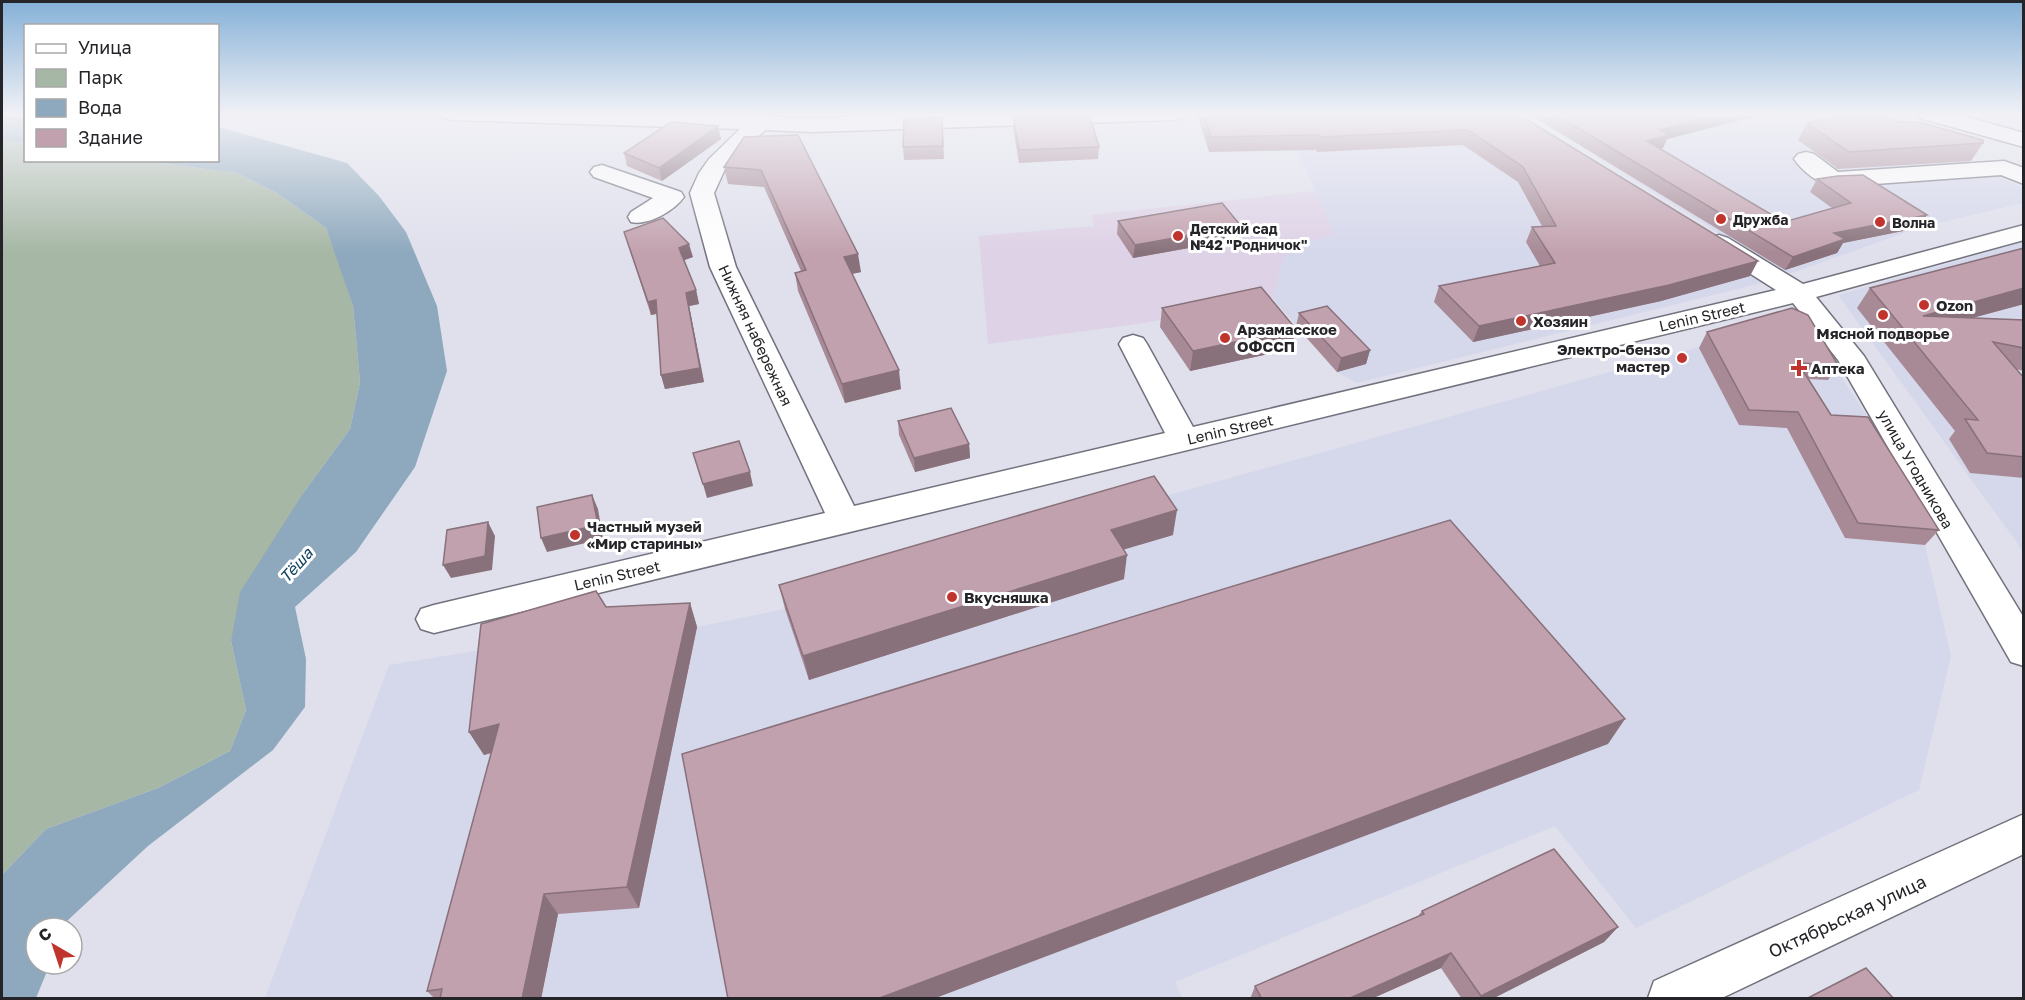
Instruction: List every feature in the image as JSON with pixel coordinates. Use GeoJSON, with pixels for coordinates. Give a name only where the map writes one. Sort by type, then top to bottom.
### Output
{"type":"FeatureCollection","features":[{"type":"Feature","properties":{"kind":"street"},"geometry":{"type":"LineString","coordinates":[[640,217],[672,197],[702,193],[705,182],[722,160]]}},
{"type":"Feature","properties":{"kind":"street"},"geometry":{"type":"LineString","coordinates":[[1807,160],[1833,180],[2004,168],[2024,177]]}},
{"type":"Feature","properties":{"kind":"street"},"geometry":{"type":"LineString","coordinates":[[602,172],[672,197]]}},
{"type":"Feature","properties":{"kind":"street","name":"Нижняя набережная"},"geometry":{"type":"LineString","coordinates":[[702,193],[723,267],[845,521]]}},
{"type":"Feature","properties":{"kind":"street","name":"улица Угодникова"},"geometry":{"type":"LineString","coordinates":[[1699,231],[1799,293],[1850,356],[2024,651]]}},
{"type":"Feature","properties":{"kind":"street","name":"Lenin Street"},"geometry":{"type":"LineString","coordinates":[[434,618],[1799,293],[2024,232]]}},
{"type":"Feature","properties":{"kind":"street"},"geometry":{"type":"LineString","coordinates":[[1134,344],[1184,440]]}},
{"type":"Feature","properties":{"kind":"street","name":"Октябрьская улица"},"geometry":{"type":"LineString","coordinates":[[1686,996],[2024,833]]}},
{"type":"Feature","properties":{"kind":"shaded area"},"geometry":{"type":"Polygon","coordinates":[[[1302,160],[1570,160],[1762,283],[1357,383],[1337,372],[1273,299],[1286,247],[1334,234],[1302,160]]]}},
{"type":"Feature","properties":{"kind":"shaded area"},"geometry":{"type":"Polygon","coordinates":[[[1601,160],[1962,160],[2023,188],[2023,203],[1918,228],[1786,275],[1601,160]]]}},
{"type":"Feature","properties":{"kind":"shaded area"},"geometry":{"type":"Polygon","coordinates":[[[1315,191],[1334,234],[1286,248],[1273,299],[1144,323],[988,344],[979,236],[1094,226],[1092,215],[1315,191]]]}},
{"type":"Feature","properties":{"kind":"shaded area"},"geometry":{"type":"Polygon","coordinates":[[[2023,242],[2023,551],[1838,295],[2023,242]]]}},
{"type":"Feature","properties":{"kind":"shaded area"},"geometry":{"type":"Polygon","coordinates":[[[1803,318],[1876,430],[1925,545],[1951,656],[1919,790],[1636,928],[1555,826],[1175,982],[1182,998],[265,998],[389,665],[616,631],[697,627],[785,609],[1087,518],[1803,318]]]}},
{"type":"Feature","properties":{"kind":"green space"},"geometry":{"type":"Polygon","coordinates":[[[2,160],[24,160],[24,162],[151,162],[237,173],[277,193],[326,228],[353,306],[360,382],[350,429],[304,492],[231,641],[246,710],[230,751],[158,788],[46,829],[2,875],[2,160]]]}},
{"type":"Feature","properties":{"kind":"water","name":"Тёша"},"geometry":{"type":"Polygon","coordinates":[[[335,160],[347,163],[379,196],[406,232],[437,306],[447,371],[415,467],[356,552],[295,607],[306,659],[305,707],[273,750],[148,846],[72,916],[24,916],[24,976],[45,976],[36,998],[2,998],[2,875],[46,829],[158,788],[230,751],[246,710],[231,641],[240,592],[304,492],[350,429],[360,382],[353,306],[326,228],[277,193],[237,173],[151,162],[335,160]]]}},
{"type":"Feature","properties":{"kind":"building"},"geometry":{"type":"Polygon","coordinates":[[[640,160],[671,160],[659,168],[640,160]]]}},
{"type":"Feature","properties":{"kind":"building"},"geometry":{"type":"Polygon","coordinates":[[[729,160],[810,160],[858,254],[844,257],[899,370],[842,384],[795,273],[806,270],[761,170],[724,167],[729,160]]]}},
{"type":"Feature","properties":{"kind":"building"},"geometry":{"type":"Polygon","coordinates":[[[1512,160],[1592,160],[1758,261],[1669,285],[1479,326],[1439,286],[1555,263],[1532,227],[1556,226],[1523,167],[1512,160]]]}},
{"type":"Feature","properties":{"kind":"building"},"geometry":{"type":"Polygon","coordinates":[[[1631,160],[1679,160],[1784,222],[1851,203],[1817,179],[1838,176],[1863,175],[1927,215],[1834,233],[1845,239],[1793,257],[1631,160]]]}},
{"type":"Feature","properties":{"kind":"building"},"geometry":{"type":"Polygon","coordinates":[[[1222,203],[1241,226],[1135,245],[1118,221],[1222,203]]]}},
{"type":"Feature","properties":{"kind":"building"},"geometry":{"type":"Polygon","coordinates":[[[663,218],[689,244],[679,248],[696,290],[686,293],[700,368],[661,375],[656,300],[648,302],[624,232],[663,218]]]}},
{"type":"Feature","properties":{"kind":"building"},"geometry":{"type":"Polygon","coordinates":[[[2024,248],[2024,288],[1923,316],[2024,320],[2024,348],[1993,342],[2024,378],[2024,457],[1987,453],[1965,419],[1978,420],[1870,288],[2024,248]]]}},
{"type":"Feature","properties":{"kind":"building"},"geometry":{"type":"Polygon","coordinates":[[[1261,287],[1296,329],[1193,351],[1162,308],[1261,287]]]}},
{"type":"Feature","properties":{"kind":"building"},"geometry":{"type":"Polygon","coordinates":[[[1327,306],[1370,350],[1341,358],[1299,313],[1327,306]]]}},
{"type":"Feature","properties":{"kind":"building"},"geometry":{"type":"Polygon","coordinates":[[[1792,308],[1808,315],[1838,365],[1798,363],[1831,415],[1868,417],[1939,530],[1858,523],[1798,412],[1749,410],[1707,332],[1792,308]]]}},
{"type":"Feature","properties":{"kind":"building"},"geometry":{"type":"Polygon","coordinates":[[[951,408],[969,444],[914,458],[898,421],[951,408]]]}},
{"type":"Feature","properties":{"kind":"building"},"geometry":{"type":"Polygon","coordinates":[[[739,441],[750,472],[703,484],[693,453],[739,441]]]}},
{"type":"Feature","properties":{"kind":"building"},"geometry":{"type":"Polygon","coordinates":[[[1154,476],[1177,510],[1111,530],[1127,555],[803,656],[779,585],[1154,476]]]}},
{"type":"Feature","properties":{"kind":"building"},"geometry":{"type":"Polygon","coordinates":[[[592,495],[598,525],[541,538],[537,507],[592,495]]]}},
{"type":"Feature","properties":{"kind":"building"},"geometry":{"type":"Polygon","coordinates":[[[1450,520],[1625,719],[877,999],[728,999],[682,754],[1450,520]]]}},
{"type":"Feature","properties":{"kind":"building"},"geometry":{"type":"Polygon","coordinates":[[[488,522],[485,556],[443,565],[447,530],[488,522]]]}},
{"type":"Feature","properties":{"kind":"building"},"geometry":{"type":"Polygon","coordinates":[[[596,591],[606,607],[690,603],[627,887],[544,894],[522,999],[440,999],[442,989],[427,991],[499,724],[469,732],[481,624],[596,591]]]}},
{"type":"Feature","properties":{"kind":"building"},"geometry":{"type":"Polygon","coordinates":[[[1554,849],[1618,927],[1481,996],[1451,953],[1348,999],[1262,999],[1255,986],[1424,914],[1422,911],[1554,849]]]}},
{"type":"Feature","properties":{"kind":"building"},"geometry":{"type":"Polygon","coordinates":[[[1866,968],[1894,999],[1806,999],[1866,968]]]}},
{"type":"Feature","properties":{"kind":"place","name":"Дружба"},"geometry":{"type":"Point","coordinates":[1721,219]}},
{"type":"Feature","properties":{"kind":"place","name":"Волна"},"geometry":{"type":"Point","coordinates":[1880,222]}},
{"type":"Feature","properties":{"kind":"place","name":"Детский сад №42 \"Родничок\""},"geometry":{"type":"Point","coordinates":[1178,236]}},
{"type":"Feature","properties":{"kind":"place","name":"Ozon"},"geometry":{"type":"Point","coordinates":[1924,305]}},
{"type":"Feature","properties":{"kind":"place","name":"Мясной подворье"},"geometry":{"type":"Point","coordinates":[1883,315]}},
{"type":"Feature","properties":{"kind":"place","name":"Хозяин"},"geometry":{"type":"Point","coordinates":[1521,321]}},
{"type":"Feature","properties":{"kind":"place","name":"Арзамасское ОФССП"},"geometry":{"type":"Point","coordinates":[1225,338]}},
{"type":"Feature","properties":{"kind":"place","name":"Электро-бензо мастер"},"geometry":{"type":"Point","coordinates":[1682,358]}},
{"type":"Feature","properties":{"kind":"place","name":"Аптека"},"geometry":{"type":"Point","coordinates":[1799,368]}},
{"type":"Feature","properties":{"kind":"place","name":"Частный музей «Мир старины»"},"geometry":{"type":"Point","coordinates":[575,535]}},
{"type":"Feature","properties":{"kind":"place","name":"Вкусняшка"},"geometry":{"type":"Point","coordinates":[952,597]}}]}
